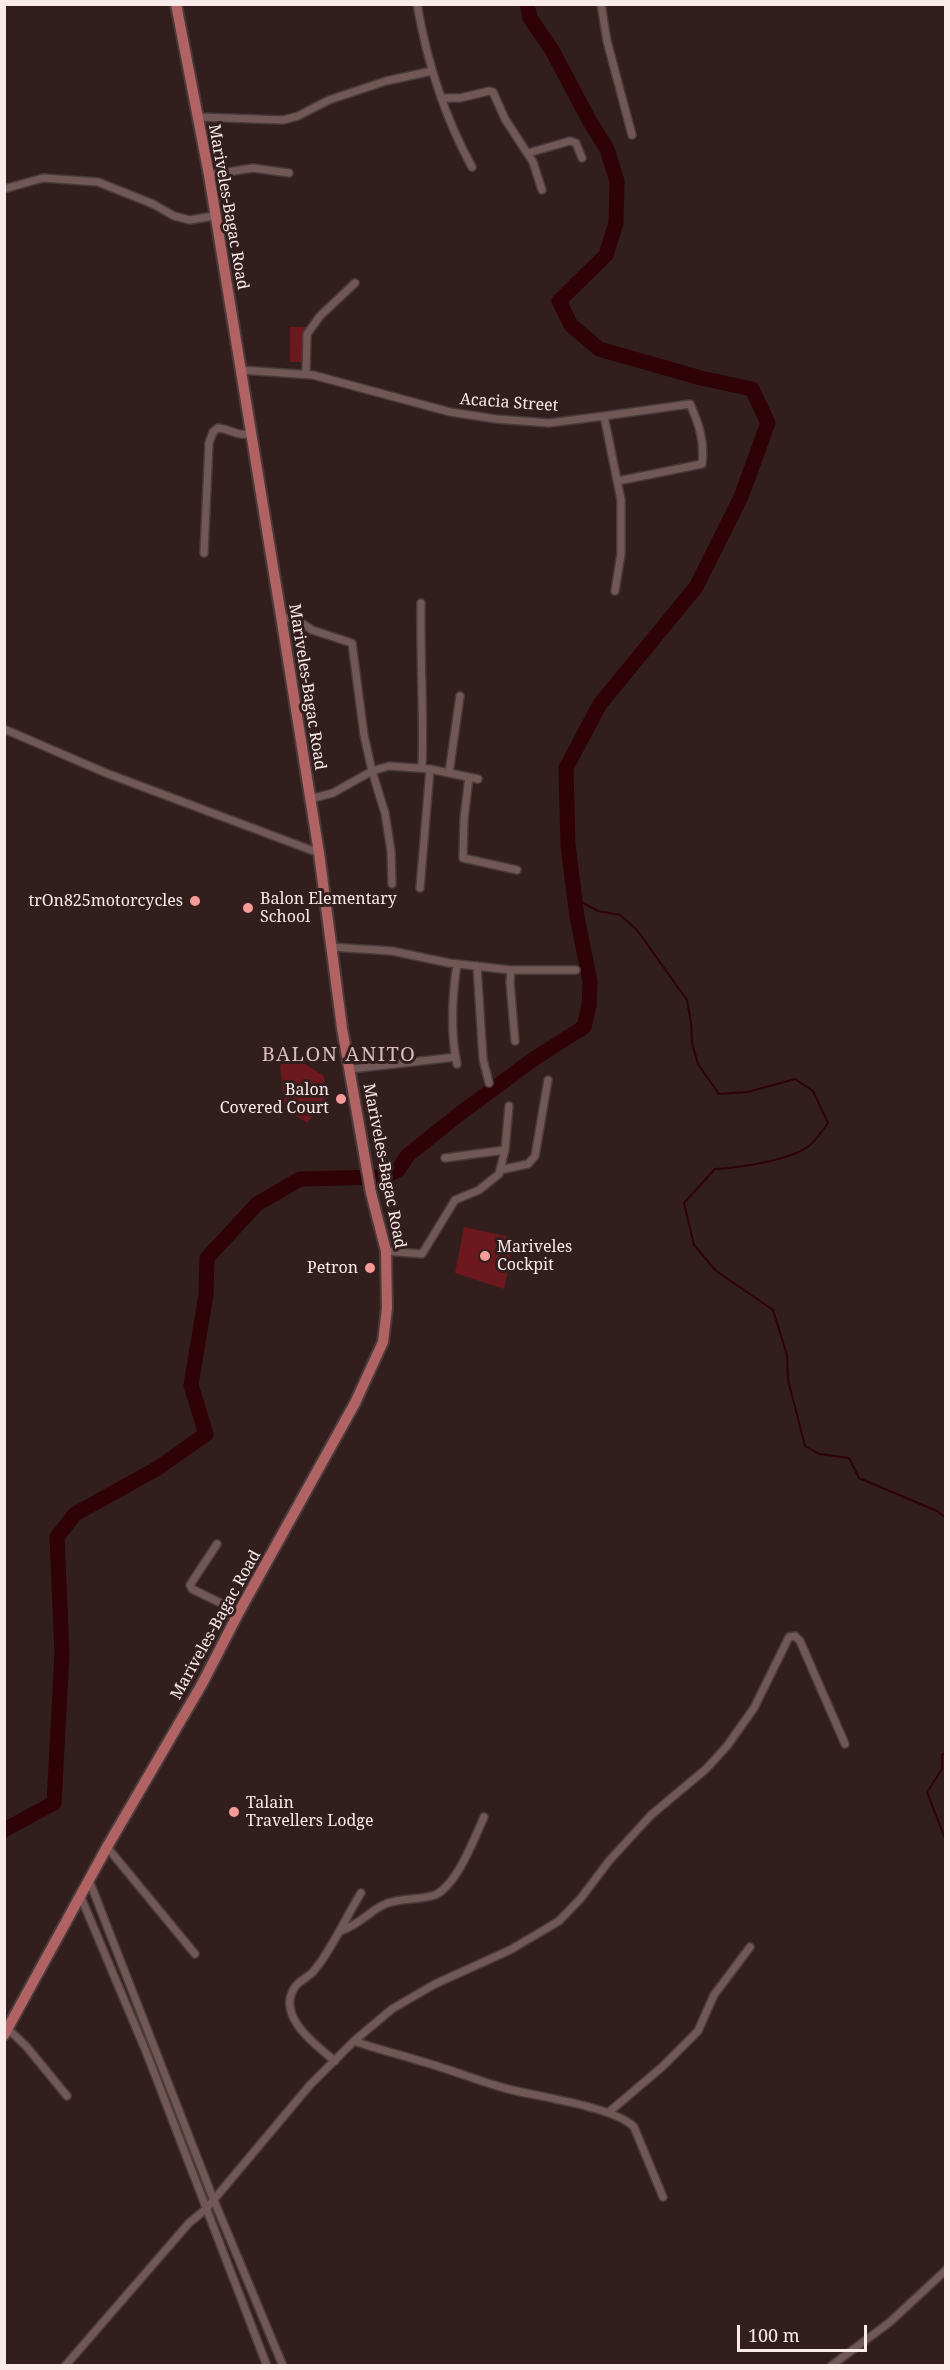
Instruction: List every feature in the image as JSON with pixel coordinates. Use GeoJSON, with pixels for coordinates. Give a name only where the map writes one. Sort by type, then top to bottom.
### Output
{"type":"FeatureCollection","features":[{"type":"Feature","properties":{"kind":"main road","name":"Mariveles-Bagac Road"},"geometry":{"type":"LineString","coordinates":[[6,2032],[107,1846],[202,1684],[239,1612],[355,1403],[383,1342],[387,1308],[386,1251],[371,1193],[241,370],[198,117],[176,4]]}},
{"type":"Feature","properties":{"kind":"street"},"geometry":{"type":"LineString","coordinates":[[417,4],[425,48],[441,98],[454,134],[472,167]]}},
{"type":"Feature","properties":{"kind":"street"},"geometry":{"type":"LineString","coordinates":[[601,4],[607,41],[632,135]]}},
{"type":"Feature","properties":{"kind":"street"},"geometry":{"type":"LineString","coordinates":[[198,117],[283,120],[298,116],[338,97],[386,81],[432,71]]}},
{"type":"Feature","properties":{"kind":"street"},"geometry":{"type":"LineString","coordinates":[[441,98],[460,98],[491,91],[505,119],[528,153],[542,190]]}},
{"type":"Feature","properties":{"kind":"street"},"geometry":{"type":"LineString","coordinates":[[528,153],[570,141],[576,143],[582,158]]}},
{"type":"Feature","properties":{"kind":"street"},"geometry":{"type":"LineString","coordinates":[[208,175],[253,168],[289,173]]}},
{"type":"Feature","properties":{"kind":"street"},"geometry":{"type":"LineString","coordinates":[[4,189],[43,178],[98,182],[153,204],[174,216],[190,220],[214,216]]}},
{"type":"Feature","properties":{"kind":"street"},"geometry":{"type":"LineString","coordinates":[[306,374],[307,334],[320,316],[354,283]]}},
{"type":"Feature","properties":{"kind":"street","name":"Acacia Street"},"geometry":{"type":"LineString","coordinates":[[241,370],[306,374],[461,414],[549,423],[690,404],[699,424],[704,447],[702,464],[618,480]]}},
{"type":"Feature","properties":{"kind":"street"},"geometry":{"type":"LineString","coordinates":[[604,416],[621,500],[621,554],[615,591]]}},
{"type":"Feature","properties":{"kind":"street"},"geometry":{"type":"LineString","coordinates":[[204,554],[209,443],[213,432],[218,428],[224,428],[239,435],[251,434]]}},
{"type":"Feature","properties":{"kind":"street"},"geometry":{"type":"LineString","coordinates":[[420,888],[426,769],[421,668],[421,603]]}},
{"type":"Feature","properties":{"kind":"street"},"geometry":{"type":"LineString","coordinates":[[281,616],[300,622],[312,630],[352,643],[364,735],[372,771],[386,813],[392,884]]}},
{"type":"Feature","properties":{"kind":"street"},"geometry":{"type":"LineString","coordinates":[[449,773],[460,696]]}},
{"type":"Feature","properties":{"kind":"street"},"geometry":{"type":"LineString","coordinates":[[4,729],[117,777],[319,853]]}},
{"type":"Feature","properties":{"kind":"street"},"geometry":{"type":"LineString","coordinates":[[310,799],[333,793],[372,771],[388,766],[426,769],[478,779]]}},
{"type":"Feature","properties":{"kind":"street"},"geometry":{"type":"LineString","coordinates":[[469,777],[464,819],[463,858],[517,870]]}},
{"type":"Feature","properties":{"kind":"street"},"geometry":{"type":"LineString","coordinates":[[331,947],[392,951],[457,964],[512,970],[576,970]]}},
{"type":"Feature","properties":{"kind":"street"},"geometry":{"type":"LineString","coordinates":[[351,1069],[457,1060],[452,1004],[457,964]]}},
{"type":"Feature","properties":{"kind":"street"},"geometry":{"type":"LineString","coordinates":[[477,966],[483,1059],[489,1083]]}},
{"type":"Feature","properties":{"kind":"street"},"geometry":{"type":"LineString","coordinates":[[512,970],[515,1041]]}},
{"type":"Feature","properties":{"kind":"street"},"geometry":{"type":"LineString","coordinates":[[500,1170],[528,1164],[535,1156],[548,1080]]}},
{"type":"Feature","properties":{"kind":"street"},"geometry":{"type":"LineString","coordinates":[[386,1251],[422,1254],[455,1200],[479,1190],[499,1174],[505,1150],[509,1107]]}},
{"type":"Feature","properties":{"kind":"street"},"geometry":{"type":"LineString","coordinates":[[445,1158],[505,1150]]}},
{"type":"Feature","properties":{"kind":"street"},"geometry":{"type":"LineString","coordinates":[[217,1544],[190,1585],[192,1589],[239,1612]]}},
{"type":"Feature","properties":{"kind":"street"},"geometry":{"type":"LineString","coordinates":[[65,2366],[189,2223],[206,2209],[310,2085],[354,2041],[392,2009],[435,1984],[510,1950],[559,1921],[651,1815],[706,1769],[727,1746],[754,1708],[789,1637],[795,1636],[800,1641],[845,1744]]}},
{"type":"Feature","properties":{"kind":"street"},"geometry":{"type":"LineString","coordinates":[[340,1930],[360,1923],[388,1902],[436,1894],[458,1873],[484,1817]]}},
{"type":"Feature","properties":{"kind":"street"},"geometry":{"type":"LineString","coordinates":[[107,1846],[195,1954]]}},
{"type":"Feature","properties":{"kind":"street"},"geometry":{"type":"LineString","coordinates":[[89,1880],[213,2198],[283,2366]]}},
{"type":"Feature","properties":{"kind":"street"},"geometry":{"type":"LineString","coordinates":[[335,2061],[297,2024],[291,2007],[295,1987],[313,1972],[361,1893]]}},
{"type":"Feature","properties":{"kind":"street"},"geometry":{"type":"LineString","coordinates":[[80,1895],[147,2054],[267,2366]]}},
{"type":"Feature","properties":{"kind":"street"},"geometry":{"type":"LineString","coordinates":[[609,2112],[662,2067],[698,2031],[714,1995],[750,1947]]}},
{"type":"Feature","properties":{"kind":"street"},"geometry":{"type":"LineString","coordinates":[[6,2032],[26,2046],[67,2096]]}},
{"type":"Feature","properties":{"kind":"street"},"geometry":{"type":"LineString","coordinates":[[354,2041],[508,2089],[609,2112],[627,2120],[634,2127],[663,2197]]}},
{"type":"Feature","properties":{"kind":"street"},"geometry":{"type":"LineString","coordinates":[[831,2366],[890,2322],[945,2270]]}},
{"type":"Feature","properties":{"kind":"shaded area"},"geometry":{"type":"Polygon","coordinates":[[[290,327],[305,327],[305,362],[290,362],[290,327]]]}},
{"type":"Feature","properties":{"kind":"shaded area"},"geometry":{"type":"Polygon","coordinates":[[[295,1058],[324,1076],[326,1097],[307,1123],[285,1108],[280,1065],[295,1058]]]}},
{"type":"Feature","properties":{"kind":"shaded area","name":"Mariveles Cockpit"},"geometry":{"type":"Polygon","coordinates":[[[464,1227],[514,1238],[504,1289],[455,1273],[464,1227]]]}},
{"type":"Feature","properties":{"kind":"waterway"},"geometry":{"type":"LineString","coordinates":[[4,1830],[54,1803],[62,1654],[57,1537],[75,1514],[158,1468],[206,1434],[191,1385],[206,1295],[207,1258],[257,1204],[300,1179],[383,1177],[398,1170],[408,1155],[458,1115],[535,1058],[584,1027],[589,1006],[590,981],[577,917],[568,845],[566,768],[600,704],[696,587],[741,497],[768,423],[752,389],[701,378],[599,349],[571,325],[559,301],[606,255],[616,223],[617,181],[607,149],[552,50],[530,18],[527,4]]}},
{"type":"Feature","properties":{"kind":"waterway"},"geometry":{"type":"LineString","coordinates":[[574,898],[598,911],[620,915],[637,930],[687,1000],[692,1043],[698,1064],[719,1094],[748,1092],[795,1079],[813,1091],[828,1123],[810,1145],[779,1159],[715,1169],[684,1203],[694,1245],[715,1270],[773,1310],[787,1355],[788,1380],[805,1446],[819,1454],[849,1458],[859,1478],[937,1511],[946,1518]]}},
{"type":"Feature","properties":{"kind":"waterway"},"geometry":{"type":"LineString","coordinates":[[946,1752],[942,1755],[942,1769],[927,1792],[946,1841]]}},
{"type":"Feature","properties":{"kind":"place","name":"trOn825motorcycles"},"geometry":{"type":"Point","coordinates":[195,901]}},
{"type":"Feature","properties":{"kind":"place","name":"Balon Elementary School"},"geometry":{"type":"Point","coordinates":[248,908]}},
{"type":"Feature","properties":{"kind":"place","name":"Balon Covered Court"},"geometry":{"type":"Point","coordinates":[341,1099]}},
{"type":"Feature","properties":{"kind":"place","name":"Mariveles Cockpit"},"geometry":{"type":"Point","coordinates":[485,1256]}},
{"type":"Feature","properties":{"kind":"place","name":"Petron"},"geometry":{"type":"Point","coordinates":[370,1268]}},
{"type":"Feature","properties":{"kind":"place","name":"Talain Travellers Lodge"},"geometry":{"type":"Point","coordinates":[234,1812]}},
{"type":"Feature","properties":{"kind":"district","name":"BALON ANITO"},"geometry":{"type":"Point","coordinates":[339,1055]}}]}
